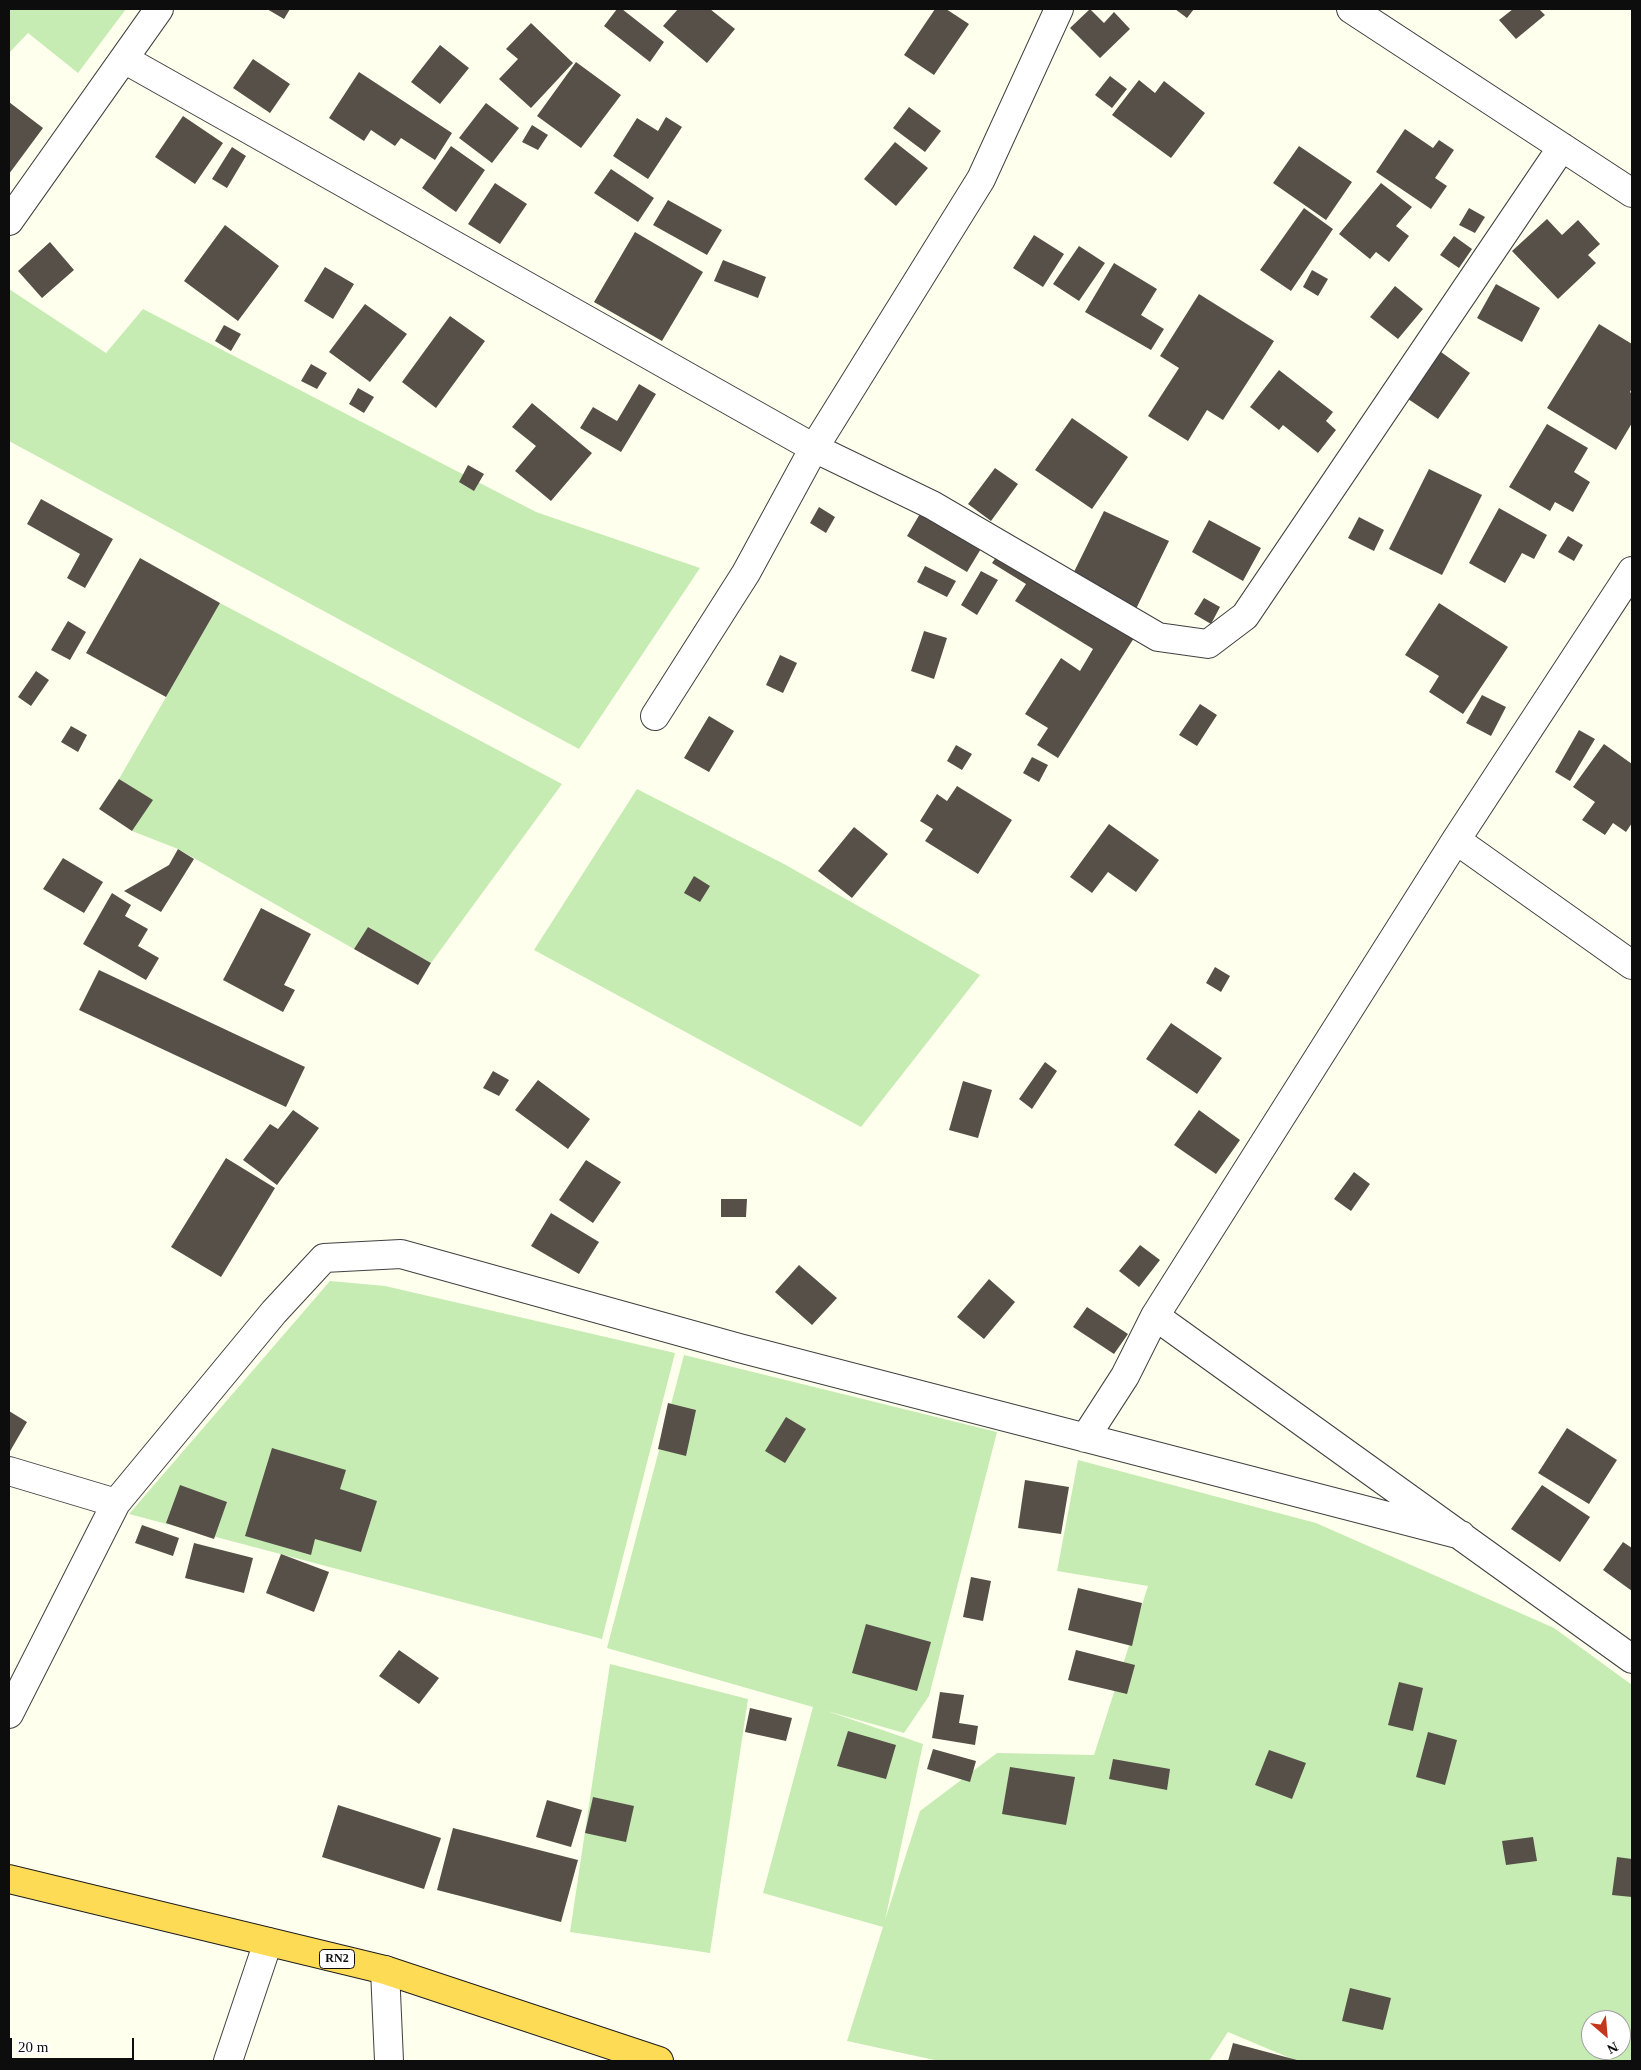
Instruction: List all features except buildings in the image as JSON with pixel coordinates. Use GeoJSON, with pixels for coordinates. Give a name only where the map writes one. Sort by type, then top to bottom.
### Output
{"type":"FeatureCollection","features":[{"type":"Feature","properties":{"kind":"highway","name":"RN2"},"geometry":{"type":"LineString","coordinates":[[9,1879],[385,1970],[659,2061]]}},
{"type":"Feature","properties":{"kind":"street"},"geometry":{"type":"LineString","coordinates":[[9,221],[159,9]]}},
{"type":"Feature","properties":{"kind":"street"},"geometry":{"type":"LineString","coordinates":[[655,716],[746,574],[814,448],[981,179],[1059,9]]}},
{"type":"Feature","properties":{"kind":"street"},"geometry":{"type":"LineString","coordinates":[[1351,9],[1631,190]]}},
{"type":"Feature","properties":{"kind":"street"},"geometry":{"type":"LineString","coordinates":[[124,59],[814,448],[932,505],[1158,637],[1208,644],[1245,616],[1562,147]]}},
{"type":"Feature","properties":{"kind":"street"},"geometry":{"type":"LineString","coordinates":[[1085,1438],[1125,1376],[1155,1316],[1456,840],[1632,571]]}},
{"type":"Feature","properties":{"kind":"street"},"geometry":{"type":"LineString","coordinates":[[1456,840],[1632,965]]}},
{"type":"Feature","properties":{"kind":"street"},"geometry":{"type":"LineString","coordinates":[[9,1714],[116,1503],[274,1312],[324,1258],[401,1254],[729,1345],[1461,1535]]}},
{"type":"Feature","properties":{"kind":"street"},"geometry":{"type":"LineString","coordinates":[[1155,1316],[1632,1659]]}},
{"type":"Feature","properties":{"kind":"street"},"geometry":{"type":"LineString","coordinates":[[9,1471],[116,1503]]}},
{"type":"Feature","properties":{"kind":"street"},"geometry":{"type":"LineString","coordinates":[[228,2061],[268,1942]]}},
{"type":"Feature","properties":{"kind":"street"},"geometry":{"type":"LineString","coordinates":[[385,1970],[389,2061]]}},
{"type":"Feature","properties":{"kind":"green space"},"geometry":{"type":"Polygon","coordinates":[[[9,9],[126,9],[78,73],[28,33],[9,53],[9,9]]]}},
{"type":"Feature","properties":{"kind":"green space"},"geometry":{"type":"Polygon","coordinates":[[[9,289],[106,353],[143,309],[536,512],[700,568],[579,749],[9,441],[9,289]]]}},
{"type":"Feature","properties":{"kind":"green space"},"geometry":{"type":"Polygon","coordinates":[[[220,603],[562,784],[431,963],[368,927],[354,949],[178,849],[132,831],[152,800],[119,779],[220,603]]]}},
{"type":"Feature","properties":{"kind":"green space"},"geometry":{"type":"Polygon","coordinates":[[[637,789],[784,864],[980,975],[861,1127],[534,950],[637,789]]]}},
{"type":"Feature","properties":{"kind":"green space"},"geometry":{"type":"Polygon","coordinates":[[[330,1281],[385,1286],[675,1353],[602,1639],[129,1514],[330,1281]]]}},
{"type":"Feature","properties":{"kind":"green space"},"geometry":{"type":"Polygon","coordinates":[[[684,1355],[997,1432],[929,1696],[904,1733],[827,1711],[923,1744],[885,1920],[920,1811],[997,1753],[1094,1755],[1148,1586],[1057,1571],[1078,1460],[1316,1523],[1554,1628],[1632,1685],[1632,2061],[1297,2061],[1228,2032],[1209,2061],[939,2061],[847,2041],[883,1927],[763,1893],[813,1707],[607,1648],[684,1355]]]}},
{"type":"Feature","properties":{"kind":"green space"},"geometry":{"type":"Polygon","coordinates":[[[610,1664],[748,1699],[710,1953],[570,1932],[610,1664]]]}}]}
